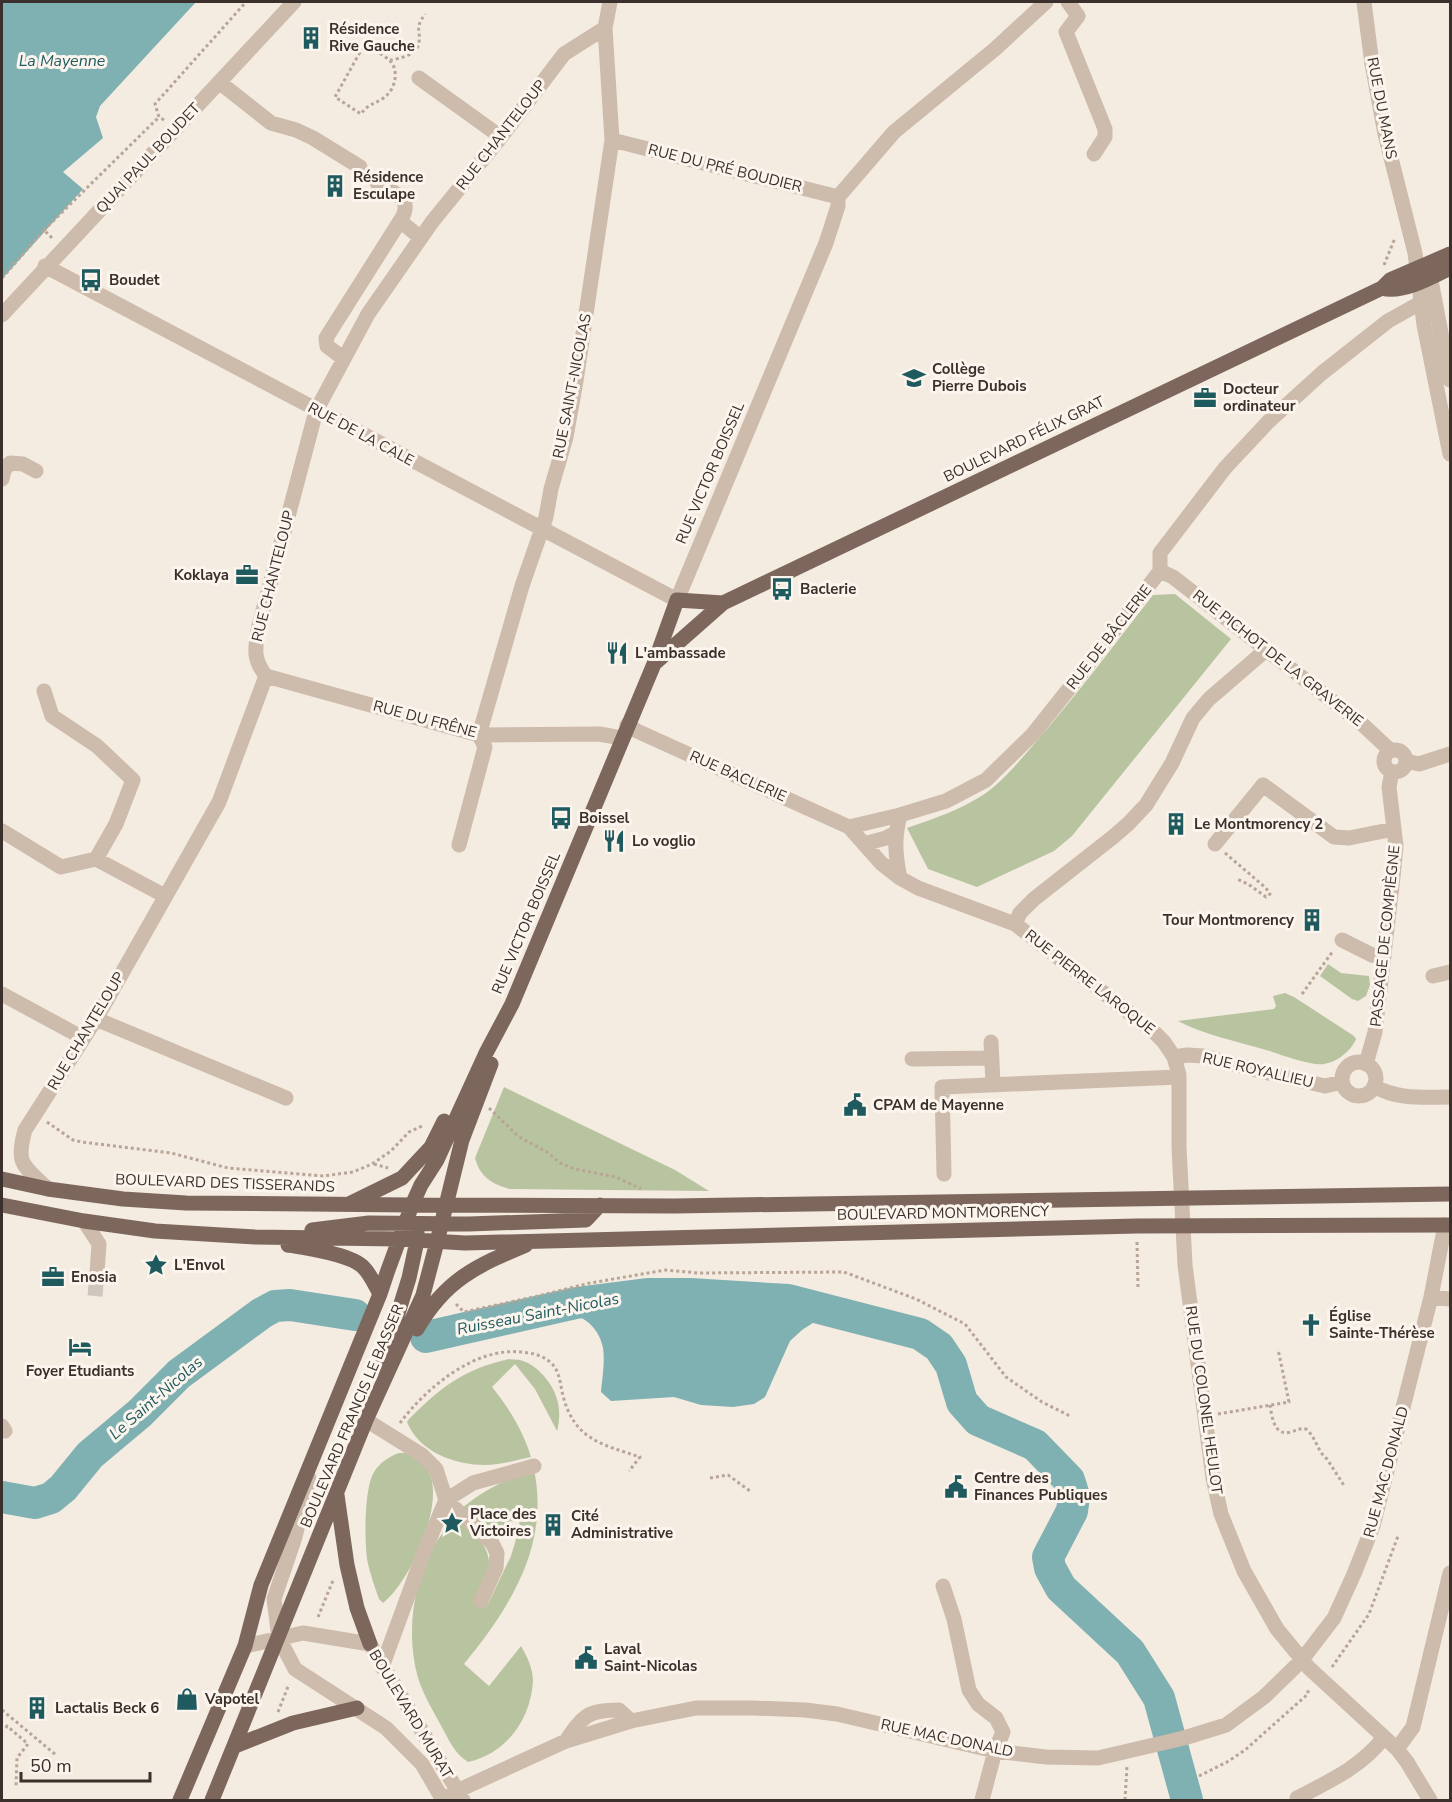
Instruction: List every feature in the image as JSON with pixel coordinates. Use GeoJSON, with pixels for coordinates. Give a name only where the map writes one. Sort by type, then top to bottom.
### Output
{"type":"FeatureCollection","features":[{"type":"Feature","properties":{"kind":"main road","name":"BOULEVARD FÉLIX GRAT"},"geometry":{"type":"LineString","coordinates":[[1424,273],[1450,255]]}},
{"type":"Feature","properties":{"kind":"main road","name":"BOULEVARD FÉLIX GRAT"},"geometry":{"type":"LineString","coordinates":[[677,600],[723,603],[1378,290],[1390,280],[1450,268]]}},
{"type":"Feature","properties":{"kind":"main road","name":"RUE VICTOR BOISSEL"},"geometry":{"type":"LineString","coordinates":[[412,1205],[437,1160],[539,942],[654,664],[677,600]]}},
{"type":"Feature","properties":{"kind":"main road"},"geometry":{"type":"LineString","coordinates":[[654,664],[723,603]]}},
{"type":"Feature","properties":{"kind":"main road","name":"RUE VICTOR BOISSEL"},"geometry":{"type":"LineString","coordinates":[[447,1205],[462,1140],[494,1056],[501,1026]]}},
{"type":"Feature","properties":{"kind":"main road"},"geometry":{"type":"LineString","coordinates":[[348,1204],[402,1178],[432,1147],[478,1049],[501,1026]]}},
{"type":"Feature","properties":{"kind":"main road","name":"BOULEVARD DES TISSERANDS"},"geometry":{"type":"LineString","coordinates":[[2,1179],[48,1189],[123,1199],[186,1203],[447,1205]]}},
{"type":"Feature","properties":{"kind":"main road","name":"BOULEVARD MONTMORENCY"},"geometry":{"type":"LineString","coordinates":[[447,1205],[675,1206],[1450,1194]]}},
{"type":"Feature","properties":{"kind":"main road"},"geometry":{"type":"LineString","coordinates":[[2,1205],[84,1221],[156,1231],[255,1238],[399,1239]]}},
{"type":"Feature","properties":{"kind":"main road","name":"BOULEVARD FRANCIS LE BASSER"},"geometry":{"type":"LineString","coordinates":[[180,1800],[245,1646],[261,1585],[380,1294],[399,1239],[412,1223],[412,1205]]}},
{"type":"Feature","properties":{"kind":"main road","name":"BOULEVARD FRANCIS LE BASSER"},"geometry":{"type":"LineString","coordinates":[[212,1800],[366,1420],[423,1295],[447,1205]]}},
{"type":"Feature","properties":{"kind":"main road"},"geometry":{"type":"LineString","coordinates":[[255,1238],[369,1223],[442,1224],[586,1220],[600,1205]]}},
{"type":"Feature","properties":{"kind":"main road"},"geometry":{"type":"LineString","coordinates":[[366,1420],[406,1287],[417,1240],[412,1223]]}},
{"type":"Feature","properties":{"kind":"main road","name":"BOULEVARD MONTMORENCY"},"geometry":{"type":"LineString","coordinates":[[399,1239],[437,1242],[533,1242],[1137,1226],[1448,1225]]}},
{"type":"Feature","properties":{"kind":"main road"},"geometry":{"type":"LineString","coordinates":[[255,1238],[351,1259],[366,1270],[380,1294]]}},
{"type":"Feature","properties":{"kind":"main road"},"geometry":{"type":"LineString","coordinates":[[366,1420],[434,1302],[463,1276],[488,1261],[533,1242]]}},
{"type":"Feature","properties":{"kind":"main road"},"geometry":{"type":"LineString","coordinates":[[337,1495],[347,1565],[357,1608],[370,1644]]}},
{"type":"Feature","properties":{"kind":"main road"},"geometry":{"type":"LineString","coordinates":[[235,1746],[294,1723],[357,1708]]}},
{"type":"Feature","properties":{"kind":"street","name":"QUAI PAUL BOUDET"},"geometry":{"type":"LineString","coordinates":[[2,315],[45,266],[294,2]]}},
{"type":"Feature","properties":{"kind":"street","name":"RUE SAINT-NICOLAS"},"geometry":{"type":"LineString","coordinates":[[459,845],[485,747],[479,735],[522,586],[546,517],[551,489],[566,437],[612,140],[605,28],[610,2]]}},
{"type":"Feature","properties":{"kind":"street","name":"RUE VICTOR BOISSEL"},"geometry":{"type":"LineString","coordinates":[[677,600],[826,243],[838,206],[838,197],[894,132],[995,49],[1046,2]]}},
{"type":"Feature","properties":{"kind":"street"},"geometry":{"type":"LineString","coordinates":[[1068,2],[1078,16],[1066,32],[1105,129],[1105,137],[1094,154]]}},
{"type":"Feature","properties":{"kind":"street","name":"RUE DU MANS"},"geometry":{"type":"LineString","coordinates":[[1364,2],[1385,134],[1404,214],[1424,273],[1428,301]]}},
{"type":"Feature","properties":{"kind":"street","name":"RUE CHANTELOUP"},"geometry":{"type":"LineString","coordinates":[[48,1189],[22,1163],[20,1148],[25,1130],[96,1019],[219,802],[266,676],[258,665],[255,652],[258,630],[316,411],[368,314],[421,238],[564,54],[605,28]]}},
{"type":"Feature","properties":{"kind":"street"},"geometry":{"type":"LineString","coordinates":[[419,78],[501,137]]}},
{"type":"Feature","properties":{"kind":"street"},"geometry":{"type":"LineString","coordinates":[[219,82],[271,123],[296,130],[313,138],[360,167]]}},
{"type":"Feature","properties":{"kind":"street","name":"RUE DU PRÉ BOUDIER"},"geometry":{"type":"LineString","coordinates":[[612,140],[838,197]]}},
{"type":"Feature","properties":{"kind":"street"},"geometry":{"type":"LineString","coordinates":[[344,359],[327,346],[326,338],[406,213],[407,206],[403,199],[377,183]]}},
{"type":"Feature","properties":{"kind":"street"},"geometry":{"type":"LineString","coordinates":[[400,221],[421,238]]}},
{"type":"Feature","properties":{"kind":"street","name":"RUE DE LA CALE"},"geometry":{"type":"LineString","coordinates":[[45,266],[677,600]]}},
{"type":"Feature","properties":{"kind":"street"},"geometry":{"type":"LineString","coordinates":[[362,281],[382,294]]}},
{"type":"Feature","properties":{"kind":"street"},"geometry":{"type":"LineString","coordinates":[[1428,301],[1450,380]]}},
{"type":"Feature","properties":{"kind":"street"},"geometry":{"type":"LineString","coordinates":[[1428,301],[1424,325],[1450,454]]}},
{"type":"Feature","properties":{"kind":"street","name":"RUE DE BÂCLERIE"},"geometry":{"type":"LineString","coordinates":[[900,815],[946,801],[986,780],[1033,734],[1076,680],[1161,571],[1160,553],[1226,468],[1268,422],[1322,373],[1388,321],[1428,301]]}},
{"type":"Feature","properties":{"kind":"street"},"geometry":{"type":"LineString","coordinates":[[2,479],[4,470],[10,464],[23,464],[36,471]]}},
{"type":"Feature","properties":{"kind":"street","name":"RUE PICHOT DE LA GRAVERIE"},"geometry":{"type":"LineString","coordinates":[[1161,571],[1173,577],[1369,729],[1391,751]]}},
{"type":"Feature","properties":{"kind":"street"},"geometry":{"type":"LineString","coordinates":[[1015,924],[1020,913],[1034,899],[1113,837],[1146,805],[1172,763],[1193,718],[1209,699],[1267,650]]}},
{"type":"Feature","properties":{"kind":"street","name":"RUE DU FRÊNE"},"geometry":{"type":"LineString","coordinates":[[266,676],[479,735],[599,734],[625,731]]}},
{"type":"Feature","properties":{"kind":"street"},"geometry":{"type":"LineString","coordinates":[[44,691],[52,716],[97,746],[133,780],[116,824],[96,859]]}},
{"type":"Feature","properties":{"kind":"street","name":"RUE BACLERIE"},"geometry":{"type":"LineString","coordinates":[[625,731],[637,731],[849,827],[864,844]]}},
{"type":"Feature","properties":{"kind":"street"},"geometry":{"type":"LineString","coordinates":[[1398,750],[1404,754],[1406,761],[1402,770],[1392,772],[1385,767],[1384,763],[1385,756],[1391,751],[1398,750]]}},
{"type":"Feature","properties":{"kind":"street"},"geometry":{"type":"LineString","coordinates":[[1406,761],[1419,764],[1450,754]]}},
{"type":"Feature","properties":{"kind":"street","name":"PASSAGE DE COMPIÈGNE"},"geometry":{"type":"LineString","coordinates":[[1366,1064],[1375,1032],[1395,856],[1389,787],[1392,772]]}},
{"type":"Feature","properties":{"kind":"street"},"geometry":{"type":"LineString","coordinates":[[1215,844],[1263,785],[1334,837],[1349,838],[1394,829]]}},
{"type":"Feature","properties":{"kind":"street"},"geometry":{"type":"LineString","coordinates":[[849,827],[900,815],[895,833],[900,878]]}},
{"type":"Feature","properties":{"kind":"street"},"geometry":{"type":"LineString","coordinates":[[2,831],[61,867],[96,859],[165,896]]}},
{"type":"Feature","properties":{"kind":"street"},"geometry":{"type":"LineString","coordinates":[[864,844],[895,833]]}},
{"type":"Feature","properties":{"kind":"street","name":"RUE PIERRE LAROQUE"},"geometry":{"type":"LineString","coordinates":[[864,844],[881,863],[918,888],[1015,924],[1164,1042],[1174,1057],[1179,1077],[1182,1198]]}},
{"type":"Feature","properties":{"kind":"street"},"geometry":{"type":"LineString","coordinates":[[1342,940],[1372,955],[1384,957]]}},
{"type":"Feature","properties":{"kind":"street"},"geometry":{"type":"LineString","coordinates":[[1433,976],[1450,972]]}},
{"type":"Feature","properties":{"kind":"street"},"geometry":{"type":"LineString","coordinates":[[2,994],[83,1038]]}},
{"type":"Feature","properties":{"kind":"street"},"geometry":{"type":"LineString","coordinates":[[96,1019],[286,1098]]}},
{"type":"Feature","properties":{"kind":"street"},"geometry":{"type":"LineString","coordinates":[[912,1059],[992,1050],[993,1084]]}},
{"type":"Feature","properties":{"kind":"street","name":"RUE ROYALLIEU"},"geometry":{"type":"LineString","coordinates":[[1174,1057],[1203,1056],[1325,1086],[1342,1083]]}},
{"type":"Feature","properties":{"kind":"street"},"geometry":{"type":"LineString","coordinates":[[1356,1062],[1366,1064],[1375,1073],[1374,1086],[1366,1094],[1357,1096],[1347,1091],[1342,1083],[1343,1073],[1356,1062]]}},
{"type":"Feature","properties":{"kind":"street"},"geometry":{"type":"LineString","coordinates":[[944,1174],[942,1086],[1179,1077]]}},
{"type":"Feature","properties":{"kind":"street"},"geometry":{"type":"LineString","coordinates":[[1374,1086],[1387,1093],[1400,1095],[1450,1097]]}},
{"type":"Feature","properties":{"kind":"street","name":"RUE DU COLONEL HEULOT"},"geometry":{"type":"LineString","coordinates":[[1182,1198],[1185,1265],[1213,1478],[1221,1514],[1244,1571],[1277,1629],[1301,1660],[1396,1749],[1407,1762],[1430,1800]]}},
{"type":"Feature","properties":{"kind":"street"},"geometry":{"type":"LineString","coordinates":[[84,1221],[99,1244],[97,1273]]}},
{"type":"Feature","properties":{"kind":"street","name":"RUE MAC DONALD"},"geometry":{"type":"LineString","coordinates":[[443,1800],[460,1796],[566,1741],[631,1721],[696,1708],[805,1710],[837,1714],[995,1751],[1046,1757],[1098,1758],[1127,1753],[1226,1725],[1264,1697],[1301,1660],[1334,1618],[1354,1574],[1373,1526],[1448,1225]]}},
{"type":"Feature","properties":{"kind":"street"},"geometry":{"type":"LineString","coordinates":[[1431,1297],[1450,1299]]}},
{"type":"Feature","properties":{"kind":"street"},"geometry":{"type":"LineString","coordinates":[[366,1420],[422,1455],[436,1469],[446,1500],[492,1543],[497,1553],[496,1568],[481,1601]]}},
{"type":"Feature","properties":{"kind":"street","name":"BOULEVARD FRANCIS LE BASSER"},"geometry":{"type":"LineString","coordinates":[[279,1638],[274,1599],[296,1537],[314,1456]]}},
{"type":"Feature","properties":{"kind":"street"},"geometry":{"type":"LineString","coordinates":[[382,1666],[424,1552],[446,1500],[473,1483],[534,1466]]}},
{"type":"Feature","properties":{"kind":"street"},"geometry":{"type":"LineString","coordinates":[[1396,1749],[1413,1727],[1450,1573]]}},
{"type":"Feature","properties":{"kind":"street"},"geometry":{"type":"LineString","coordinates":[[943,1586],[954,1619],[969,1690],[978,1704],[996,1718],[1003,1732],[995,1751],[982,1800]]}},
{"type":"Feature","properties":{"kind":"street","name":"BOULEVARD MURAT"},"geometry":{"type":"LineString","coordinates":[[245,1646],[303,1633],[370,1644],[460,1796]]}},
{"type":"Feature","properties":{"kind":"street","name":"BOULEVARD MURAT"},"geometry":{"type":"LineString","coordinates":[[279,1638],[295,1670],[386,1728],[422,1764],[443,1800]]}},
{"type":"Feature","properties":{"kind":"street"},"geometry":{"type":"LineString","coordinates":[[1297,1798],[1338,1777],[1378,1746],[1384,1737]]}},
{"type":"Feature","properties":{"kind":"path"},"geometry":{"type":"LineString","coordinates":[[2,278],[44,230],[159,117],[155,104],[246,2]]}},
{"type":"Feature","properties":{"kind":"path"},"geometry":{"type":"LineString","coordinates":[[390,60],[403,57],[415,50],[419,43],[418,26],[425,14]]}},
{"type":"Feature","properties":{"kind":"path"},"geometry":{"type":"LineString","coordinates":[[364,45],[390,60],[394,67],[395,79],[392,90],[387,96],[365,107],[361,114],[335,97],[364,45],[369,38]]}},
{"type":"Feature","properties":{"kind":"path"},"geometry":{"type":"LineString","coordinates":[[1378,290],[1404,214]]}},
{"type":"Feature","properties":{"kind":"path"},"geometry":{"type":"LineString","coordinates":[[44,230],[62,248]]}},
{"type":"Feature","properties":{"kind":"path"},"geometry":{"type":"LineString","coordinates":[[1215,844],[1270,894],[1266,897],[1237,879]]}},
{"type":"Feature","properties":{"kind":"path"},"geometry":{"type":"LineString","coordinates":[[1302,994],[1326,961]]}},
{"type":"Feature","properties":{"kind":"path"},"geometry":{"type":"LineString","coordinates":[[478,1098],[519,1137],[547,1152],[560,1163],[575,1169],[616,1177],[647,1192]]}},
{"type":"Feature","properties":{"kind":"path"},"geometry":{"type":"LineString","coordinates":[[35,1114],[73,1140],[171,1153],[228,1168],[316,1177],[353,1172],[372,1164],[391,1151],[415,1128],[426,1125],[440,1129]]}},
{"type":"Feature","properties":{"kind":"path"},"geometry":{"type":"LineString","coordinates":[[372,1164],[385,1167],[392,1174]]}},
{"type":"Feature","properties":{"kind":"path"},"geometry":{"type":"LineString","coordinates":[[1137,1226],[1138,1288]]}},
{"type":"Feature","properties":{"kind":"path"},"geometry":{"type":"LineString","coordinates":[[444,1292],[464,1312],[590,1283],[666,1270],[698,1273],[844,1272],[916,1299],[965,1324],[1006,1377],[1042,1402],[1070,1416]]}},
{"type":"Feature","properties":{"kind":"path"},"geometry":{"type":"LineString","coordinates":[[1205,1416],[1289,1402],[1278,1349]]}},
{"type":"Feature","properties":{"kind":"path"},"geometry":{"type":"LineString","coordinates":[[391,1435],[414,1405],[441,1382],[476,1360],[509,1350],[526,1352],[542,1356],[556,1368],[567,1408],[576,1425],[590,1438],[640,1457],[629,1471]]}},
{"type":"Feature","properties":{"kind":"path"},"geometry":{"type":"LineString","coordinates":[[1270,1405],[1276,1429],[1284,1433],[1298,1428],[1306,1429],[1312,1434],[1323,1456],[1345,1487]]}},
{"type":"Feature","properties":{"kind":"path"},"geometry":{"type":"LineString","coordinates":[[710,1478],[728,1475],[750,1491]]}},
{"type":"Feature","properties":{"kind":"path"},"geometry":{"type":"LineString","coordinates":[[318,1617],[334,1577]]}},
{"type":"Feature","properties":{"kind":"path"},"geometry":{"type":"LineString","coordinates":[[275,1719],[291,1680]]}},
{"type":"Feature","properties":{"kind":"path"},"geometry":{"type":"LineString","coordinates":[[2,1710],[56,1755]]}},
{"type":"Feature","properties":{"kind":"path"},"geometry":{"type":"LineString","coordinates":[[6,1728],[8,1726],[28,1744],[17,1758],[16,1786]]}},
{"type":"Feature","properties":{"kind":"path"},"geometry":{"type":"LineString","coordinates":[[1125,1800],[1127,1753]]}},
{"type":"Feature","properties":{"kind":"green space"},"geometry":{"type":"Polygon","coordinates":[[[1175,594],[1231,639],[1072,836],[1054,851],[977,887],[928,869],[907,828],[965,805],[998,784],[1065,707],[1153,595],[1175,594]]]}},
{"type":"Feature","properties":{"kind":"green space"},"geometry":{"type":"Polygon","coordinates":[[[1328,964],[1341,973],[1369,976],[1370,985],[1366,996],[1358,1001],[1352,999],[1320,976],[1328,964]]]}},
{"type":"Feature","properties":{"kind":"green space"},"geometry":{"type":"Polygon","coordinates":[[[1285,993],[1354,1036],[1356,1039],[1351,1048],[1334,1061],[1324,1064],[1311,1063],[1210,1034],[1178,1021],[1274,1009],[1276,1006],[1273,996],[1285,993]]]}},
{"type":"Feature","properties":{"kind":"green space"},"geometry":{"type":"Polygon","coordinates":[[[504,1087],[675,1170],[709,1191],[510,1189],[498,1185],[484,1175],[475,1158],[504,1087]]]}},
{"type":"Feature","properties":{"kind":"green space"},"geometry":{"type":"Polygon","coordinates":[[[509,1359],[521,1360],[536,1368],[550,1384],[559,1406],[557,1431],[535,1389],[515,1364],[492,1387],[515,1420],[531,1457],[496,1464],[474,1464],[439,1455],[420,1441],[407,1422],[409,1419],[454,1381],[479,1368],[509,1359]]]}},
{"type":"Feature","properties":{"kind":"green space"},"geometry":{"type":"Polygon","coordinates":[[[399,1453],[409,1453],[429,1472],[433,1486],[432,1503],[429,1522],[414,1561],[393,1593],[383,1603],[379,1599],[368,1564],[366,1531],[368,1490],[374,1472],[379,1466],[399,1453]]]}},
{"type":"Feature","properties":{"kind":"green space"},"geometry":{"type":"Polygon","coordinates":[[[534,1470],[537,1498],[536,1524],[531,1550],[511,1598],[497,1621],[464,1664],[489,1686],[521,1646],[532,1672],[531,1695],[522,1721],[505,1743],[482,1758],[468,1762],[451,1744],[419,1681],[412,1635],[417,1588],[430,1553],[455,1517],[479,1539],[488,1555],[490,1569],[486,1605],[488,1604],[511,1556],[520,1526],[519,1522],[509,1521],[498,1532],[487,1528],[462,1508],[496,1485],[534,1470]]]}},
{"type":"Feature","properties":{"kind":"water","name":"La Mayenne"},"geometry":{"type":"Polygon","coordinates":[[[2,2],[196,2],[100,106],[96,117],[103,138],[63,172],[83,189],[2,279],[2,2]]]}},
{"type":"Feature","properties":{"kind":"water"},"geometry":{"type":"Polygon","coordinates":[[[659,1299],[819,1319],[790,1341],[765,1397],[754,1404],[733,1407],[701,1405],[674,1397],[611,1401],[601,1392],[604,1355],[600,1339],[588,1322],[574,1315],[659,1299]]]}},
{"type":"Feature","properties":{"kind":"water"},"geometry":{"type":"Polygon","coordinates":[[[1185,1756],[1202,1800],[1180,1800],[1167,1761],[1185,1756]]]}},
{"type":"Feature","properties":{"kind":"waterway","name":"Ruisseau Saint-Nicolas"},"geometry":{"type":"LineString","coordinates":[[426,1337],[576,1303],[647,1294],[690,1294],[788,1300],[920,1334],[939,1347],[951,1365],[962,1402],[978,1420],[1035,1445],[1069,1480],[1074,1496],[1072,1511],[1048,1557],[1050,1568],[1061,1588],[1130,1652],[1159,1698],[1187,1800]]}},
{"type":"Feature","properties":{"kind":"waterway","name":"Le Saint-Nicolas"},"geometry":{"type":"LineString","coordinates":[[2,1497],[35,1503],[51,1498],[63,1488],[90,1455],[140,1413],[179,1374],[262,1313],[275,1306],[290,1305],[355,1315]]}},
{"type":"Feature","properties":{"kind":"tunnel"},"geometry":{"type":"LineString","coordinates":[[95,1296],[97,1273]]}},
{"type":"Feature","properties":{"kind":"place","name":"Résidence Rive Gauche"},"geometry":{"type":"Point","coordinates":[311,38]}},
{"type":"Feature","properties":{"kind":"place","name":"Résidence Esculape"},"geometry":{"type":"Point","coordinates":[335,186]}},
{"type":"Feature","properties":{"kind":"place","name":"Boudet"},"geometry":{"type":"Point","coordinates":[91,280]}},
{"type":"Feature","properties":{"kind":"place","name":"Collège Pierre Dubois"},"geometry":{"type":"Point","coordinates":[914,378]}},
{"type":"Feature","properties":{"kind":"place","name":"Docteur ordinateur"},"geometry":{"type":"Point","coordinates":[1205,398]}},
{"type":"Feature","properties":{"kind":"place","name":"Koklaya"},"geometry":{"type":"Point","coordinates":[247,575]}},
{"type":"Feature","properties":{"kind":"place","name":"Baclerie"},"geometry":{"type":"Point","coordinates":[782,589]}},
{"type":"Feature","properties":{"kind":"place","name":"L'ambassade"},"geometry":{"type":"Point","coordinates":[617,653]}},
{"type":"Feature","properties":{"kind":"place","name":"Boissel"},"geometry":{"type":"Point","coordinates":[561,818]}},
{"type":"Feature","properties":{"kind":"place","name":"Le Montmorency 2"},"geometry":{"type":"Point","coordinates":[1176,824]}},
{"type":"Feature","properties":{"kind":"place","name":"Lo voglio"},"geometry":{"type":"Point","coordinates":[614,841]}},
{"type":"Feature","properties":{"kind":"place","name":"Tour Montmorency"},"geometry":{"type":"Point","coordinates":[1312,920]}},
{"type":"Feature","properties":{"kind":"place","name":"CPAM de Mayenne"},"geometry":{"type":"Point","coordinates":[855,1105]}},
{"type":"Feature","properties":{"kind":"place","name":"L'Envol"},"geometry":{"type":"Point","coordinates":[156,1265]}},
{"type":"Feature","properties":{"kind":"place","name":"Enosia"},"geometry":{"type":"Point","coordinates":[53,1277]}},
{"type":"Feature","properties":{"kind":"place","name":"Église Sainte-Thérèse"},"geometry":{"type":"Point","coordinates":[1311,1325]}},
{"type":"Feature","properties":{"kind":"place","name":"Foyer Etudiants"},"geometry":{"type":"Point","coordinates":[80,1347]}},
{"type":"Feature","properties":{"kind":"place","name":"Centre des Finances Publiques"},"geometry":{"type":"Point","coordinates":[956,1487]}},
{"type":"Feature","properties":{"kind":"place","name":"Place des Victoires"},"geometry":{"type":"Point","coordinates":[452,1523]}},
{"type":"Feature","properties":{"kind":"place","name":"Cité Administrative"},"geometry":{"type":"Point","coordinates":[553,1525]}},
{"type":"Feature","properties":{"kind":"place","name":"Laval Saint-Nicolas"},"geometry":{"type":"Point","coordinates":[586,1658]}},
{"type":"Feature","properties":{"kind":"place","name":"Vapotel"},"geometry":{"type":"Point","coordinates":[187,1699]}},
{"type":"Feature","properties":{"kind":"place","name":"Lactalis Beck 6"},"geometry":{"type":"Point","coordinates":[37,1708]}}]}
